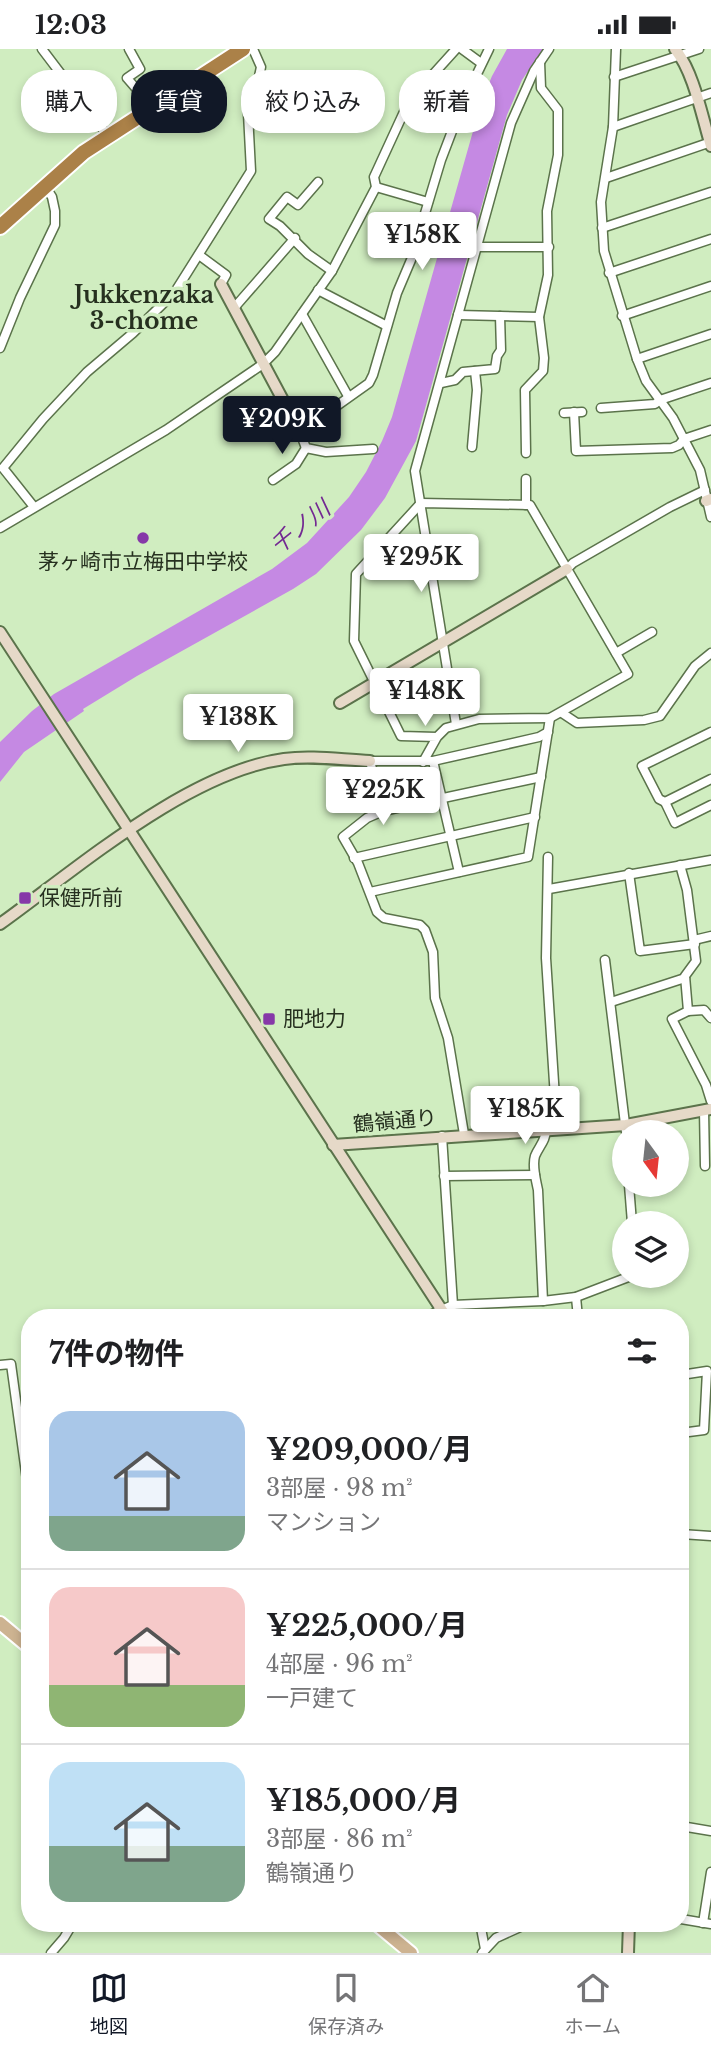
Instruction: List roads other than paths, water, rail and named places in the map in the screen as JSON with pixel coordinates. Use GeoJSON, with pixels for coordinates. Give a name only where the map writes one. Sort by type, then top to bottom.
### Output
{"type":"FeatureCollection","features":[{"type":"Feature","properties":{"kind":"highway"},"geometry":{"type":"LineString","coordinates":[[210,70],[243,49]]}},
{"type":"Feature","properties":{"kind":"highway"},"geometry":{"type":"LineString","coordinates":[[0,227],[84,152],[131,121]]}},
{"type":"Feature","properties":{"kind":"main road"},"geometry":{"type":"LineString","coordinates":[[0,1623],[21,1640]]}},
{"type":"Feature","properties":{"kind":"main road"},"geometry":{"type":"LineString","coordinates":[[386,1932],[411,1953]]}},
{"type":"Feature","properties":{"kind":"street"},"geometry":{"type":"LineString","coordinates":[[42,49],[108,136]]}},
{"type":"Feature","properties":{"kind":"street"},"geometry":{"type":"LineString","coordinates":[[129,49],[140,68],[137,70]]}},
{"type":"Feature","properties":{"kind":"street"},"geometry":{"type":"LineString","coordinates":[[34,507],[3,468],[43,419],[87,372],[175,292],[251,171],[247,94],[257,86],[261,67],[253,49]]}},
{"type":"Feature","properties":{"kind":"street"},"geometry":{"type":"LineString","coordinates":[[0,528],[166,430],[263,365],[332,271],[376,187],[374,177],[409,101],[459,49],[481,63]]}},
{"type":"Feature","properties":{"kind":"street"},"geometry":{"type":"LineString","coordinates":[[300,432],[369,383],[373,376],[441,160],[489,49]]}},
{"type":"Feature","properties":{"kind":"street"},"geometry":{"type":"LineString","coordinates":[[456,724],[415,471],[511,123],[520,97],[549,49]]}},
{"type":"Feature","properties":{"kind":"street"},"geometry":{"type":"LineString","coordinates":[[616,49],[613,127],[601,202],[604,251],[637,359],[646,381],[684,439],[700,470],[711,517]]}},
{"type":"Feature","properties":{"kind":"street"},"geometry":{"type":"LineString","coordinates":[[614,76],[678,52],[699,49]]}},
{"type":"Feature","properties":{"kind":"street"},"geometry":{"type":"LineString","coordinates":[[606,178],[711,144],[678,52]]}},
{"type":"Feature","properties":{"kind":"street"},"geometry":{"type":"LineString","coordinates":[[526,453],[525,390],[542,371],[544,358],[539,317],[547,286],[547,211],[558,155],[558,110],[541,88],[540,62]]}},
{"type":"Feature","properties":{"kind":"street"},"geometry":{"type":"LineString","coordinates":[[613,127],[711,93]]}},
{"type":"Feature","properties":{"kind":"street"},"geometry":{"type":"LineString","coordinates":[[317,182],[298,205],[287,197],[269,219],[295,238],[308,254],[332,271]]}},
{"type":"Feature","properties":{"kind":"street"},"geometry":{"type":"LineString","coordinates":[[0,348],[20,298],[55,225],[52,197],[45,185]]}},
{"type":"Feature","properties":{"kind":"street"},"geometry":{"type":"LineString","coordinates":[[376,187],[428,202]]}},
{"type":"Feature","properties":{"kind":"street"},"geometry":{"type":"LineString","coordinates":[[602,228],[711,192]]}},
{"type":"Feature","properties":{"kind":"street"},"geometry":{"type":"LineString","coordinates":[[234,308],[295,238]]}},
{"type":"Feature","properties":{"kind":"street"},"geometry":{"type":"LineString","coordinates":[[609,273],[711,239]]}},
{"type":"Feature","properties":{"kind":"street"},"geometry":{"type":"LineString","coordinates":[[477,247],[549,247]]}},
{"type":"Feature","properties":{"kind":"street"},"geometry":{"type":"LineString","coordinates":[[199,255],[226,275],[221,284],[306,448]]}},
{"type":"Feature","properties":{"kind":"street"},"geometry":{"type":"LineString","coordinates":[[622,316],[711,286]]}},
{"type":"Feature","properties":{"kind":"street"},"geometry":{"type":"LineString","coordinates":[[318,290],[387,326]]}},
{"type":"Feature","properties":{"kind":"street"},"geometry":{"type":"LineString","coordinates":[[302,314],[348,396]]}},
{"type":"Feature","properties":{"kind":"street"},"geometry":{"type":"LineString","coordinates":[[458,315],[539,317]]}},
{"type":"Feature","properties":{"kind":"street"},"geometry":{"type":"LineString","coordinates":[[441,383],[455,380],[463,372],[495,369],[497,356],[501,351],[500,316]]}},
{"type":"Feature","properties":{"kind":"street"},"geometry":{"type":"LineString","coordinates":[[637,359],[711,334]]}},
{"type":"Feature","properties":{"kind":"street"},"geometry":{"type":"LineString","coordinates":[[472,447],[477,390],[475,371]]}},
{"type":"Feature","properties":{"kind":"street"},"geometry":{"type":"LineString","coordinates":[[601,408],[656,404],[660,400],[711,383]]}},
{"type":"Feature","properties":{"kind":"street"},"geometry":{"type":"LineString","coordinates":[[564,413],[578,412],[576,451],[673,448],[680,445],[684,439],[711,430]]}},
{"type":"Feature","properties":{"kind":"street"},"geometry":{"type":"LineString","coordinates":[[306,448],[326,452],[373,449]]}},
{"type":"Feature","properties":{"kind":"street"},"geometry":{"type":"LineString","coordinates":[[273,480],[296,464],[306,448]]}},
{"type":"Feature","properties":{"kind":"street"},"geometry":{"type":"LineString","coordinates":[[526,479],[526,505]]}},
{"type":"Feature","properties":{"kind":"street"},"geometry":{"type":"LineString","coordinates":[[340,703],[659,513],[708,497]]}},
{"type":"Feature","properties":{"kind":"street"},"geometry":{"type":"LineString","coordinates":[[423,762],[437,737],[446,728],[498,717],[550,718],[628,674],[530,505],[421,503],[356,574],[354,641],[401,736],[437,737]]}},
{"type":"Feature","properties":{"kind":"street"},"geometry":{"type":"LineString","coordinates":[[0,632],[441,1309]]}},
{"type":"Feature","properties":{"kind":"street"},"geometry":{"type":"LineString","coordinates":[[616,653],[652,632]]}},
{"type":"Feature","properties":{"kind":"street"},"geometry":{"type":"LineString","coordinates":[[562,713],[577,723],[644,720],[660,716],[695,666],[711,653]]}},
{"type":"Feature","properties":{"kind":"street"},"geometry":{"type":"LineString","coordinates":[[370,892],[528,856],[550,718]]}},
{"type":"Feature","properties":{"kind":"street"},"geometry":{"type":"LineString","coordinates":[[0,924],[150,815],[213,781],[260,763],[287,758],[433,761],[539,737],[548,732]]}},
{"type":"Feature","properties":{"kind":"street"},"geometry":{"type":"LineString","coordinates":[[711,732],[642,767],[659,799],[665,802],[674,823],[711,805]]}},
{"type":"Feature","properties":{"kind":"street"},"geometry":{"type":"LineString","coordinates":[[370,761],[383,811]]}},
{"type":"Feature","properties":{"kind":"street"},"geometry":{"type":"LineString","coordinates":[[433,761],[459,872]]}},
{"type":"Feature","properties":{"kind":"street"},"geometry":{"type":"LineString","coordinates":[[464,1135],[448,1038],[435,998],[433,952],[425,930],[420,925],[384,918],[377,912],[343,837],[367,818],[383,811],[541,777]]}},
{"type":"Feature","properties":{"kind":"street"},"geometry":{"type":"LineString","coordinates":[[665,802],[711,779]]}},
{"type":"Feature","properties":{"kind":"street"},"geometry":{"type":"LineString","coordinates":[[354,858],[535,817]]}},
{"type":"Feature","properties":{"kind":"street"},"geometry":{"type":"LineString","coordinates":[[543,1301],[535,1156],[552,1129],[545,925],[549,889],[548,857]]}},
{"type":"Feature","properties":{"kind":"street"},"geometry":{"type":"LineString","coordinates":[[549,889],[711,860]]}},
{"type":"Feature","properties":{"kind":"street"},"geometry":{"type":"LineString","coordinates":[[680,865],[687,890],[696,961],[685,978],[688,1011]]}},
{"type":"Feature","properties":{"kind":"street"},"geometry":{"type":"LineString","coordinates":[[629,873],[640,951],[694,942],[711,936]]}},
{"type":"Feature","properties":{"kind":"street"},"geometry":{"type":"LineString","coordinates":[[606,960],[625,1120]]}},
{"type":"Feature","properties":{"kind":"street"},"geometry":{"type":"LineString","coordinates":[[611,1002],[685,978]]}},
{"type":"Feature","properties":{"kind":"street"},"geometry":{"type":"LineString","coordinates":[[705,1166],[708,1156],[709,1107],[706,1085],[672,1019],[688,1011],[704,1010],[711,1018]]}},
{"type":"Feature","properties":{"kind":"street","name":"鶴嶺通り"},"geometry":{"type":"LineString","coordinates":[[660,1120],[709,1107]]}},
{"type":"Feature","properties":{"kind":"street","name":"鶴嶺通り"},"geometry":{"type":"LineString","coordinates":[[333,1145],[552,1129],[612,1129]]}},
{"type":"Feature","properties":{"kind":"street"},"geometry":{"type":"LineString","coordinates":[[442,1136],[453,1305]]}},
{"type":"Feature","properties":{"kind":"street"},"geometry":{"type":"LineString","coordinates":[[444,1176],[535,1175]]}},
{"type":"Feature","properties":{"kind":"street"},"geometry":{"type":"LineString","coordinates":[[448,1309],[453,1305],[576,1297],[612,1283]]}},
{"type":"Feature","properties":{"kind":"street"},"geometry":{"type":"LineString","coordinates":[[576,1297],[577,1309]]}},
{"type":"Feature","properties":{"kind":"street"},"geometry":{"type":"LineString","coordinates":[[0,1366],[11,1364],[21,1434]]}},
{"type":"Feature","properties":{"kind":"street"},"geometry":{"type":"LineString","coordinates":[[689,1374],[707,1371],[704,1430],[689,1432]]}},
{"type":"Feature","properties":{"kind":"street"},"geometry":{"type":"LineString","coordinates":[[689,1535],[711,1536]]}},
{"type":"Feature","properties":{"kind":"street"},"geometry":{"type":"LineString","coordinates":[[689,1827],[711,1831]]}},
{"type":"Feature","properties":{"kind":"street"},"geometry":{"type":"LineString","coordinates":[[689,1920],[707,1923],[711,1872]]}},
{"type":"Feature","properties":{"kind":"street"},"geometry":{"type":"LineString","coordinates":[[51,1953],[68,1932]]}},
{"type":"Feature","properties":{"kind":"street"},"geometry":{"type":"LineString","coordinates":[[481,1932],[484,1951]]}},
{"type":"Feature","properties":{"kind":"street"},"geometry":{"type":"LineString","coordinates":[[484,1951],[496,1938],[509,1932]]}},
{"type":"Feature","properties":{"kind":"street"},"geometry":{"type":"LineString","coordinates":[[628,1953],[629,1932]]}},
{"type":"Feature","properties":{"kind":"place","name":"茅ヶ崎市立梅田中学校"},"geometry":{"type":"Point","coordinates":[143,538]}},
{"type":"Feature","properties":{"kind":"place","name":"保健所前"},"geometry":{"type":"Point","coordinates":[25,898]}},
{"type":"Feature","properties":{"kind":"place","name":"肥地力"},"geometry":{"type":"Point","coordinates":[269,1019]}},
{"type":"Feature","properties":{"kind":"district","name":"Jukkenzaka 3-chome"},"geometry":{"type":"Point","coordinates":[144,308]}},
{"type":"Feature","properties":{"kind":"water label","name":"千ノ川"},"geometry":{"type":"Point","coordinates":[300,527]}}]}
